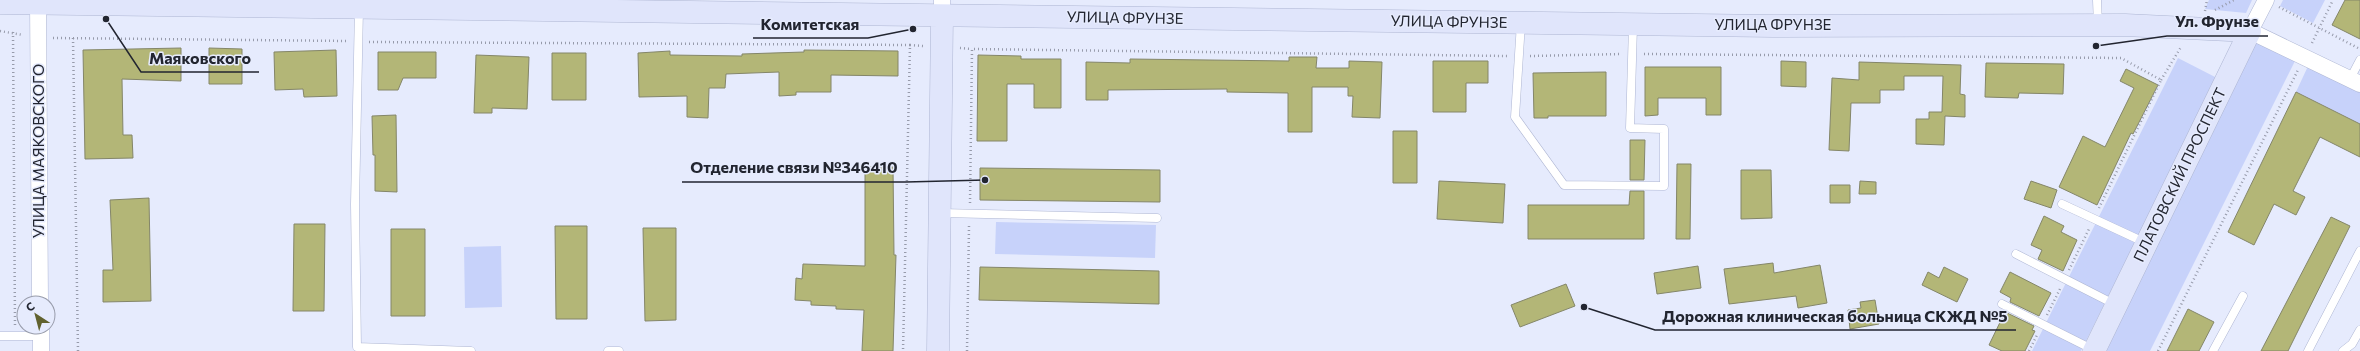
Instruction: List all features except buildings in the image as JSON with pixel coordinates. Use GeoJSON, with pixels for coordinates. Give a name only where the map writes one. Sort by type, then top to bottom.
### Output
{"type":"FeatureCollection","features":[{"type":"Feature","properties":{"kind":"street","name":"УЛИЦА ФРУНЗЕ"},"geometry":{"type":"LineString","coordinates":[[0,3],[38,2],[359,8],[942,8],[1633,24],[2098,25],[2250,31]]}},
{"type":"Feature","properties":{"kind":"street","name":"УЛИЦА МАЯКОВСКОГО"},"geometry":{"type":"LineString","coordinates":[[38,2],[40,295]]}},
{"type":"Feature","properties":{"kind":"street","name":"ПЛАТОВСКИЙ ПРОСПЕКТ"},"geometry":{"type":"LineString","coordinates":[[2094,351],[2250,31],[2269,2]]}},
{"type":"Feature","properties":{"kind":"street"},"geometry":{"type":"LineString","coordinates":[[938,351],[941,213],[942,8]]}},
{"type":"Feature","properties":{"kind":"street"},"geometry":{"type":"LineString","coordinates":[[2250,31],[2355,82]]}},
{"type":"Feature","properties":{"kind":"lane"},"geometry":{"type":"LineString","coordinates":[[2097,0],[2098,25]]}},
{"type":"Feature","properties":{"kind":"lane"},"geometry":{"type":"LineString","coordinates":[[359,8],[355,204],[357,347],[471,351]]}},
{"type":"Feature","properties":{"kind":"lane"},"geometry":{"type":"LineString","coordinates":[[1522,22],[1515,117],[1564,185],[1664,186],[1664,129],[1630,128],[1633,24]]}},
{"type":"Feature","properties":{"kind":"lane"},"geometry":{"type":"LineString","coordinates":[[2355,82],[2360,60]]}},
{"type":"Feature","properties":{"kind":"lane"},"geometry":{"type":"LineString","coordinates":[[2062,204],[2147,244]]}},
{"type":"Feature","properties":{"kind":"lane"},"geometry":{"type":"LineString","coordinates":[[941,213],[1157,218]]}},
{"type":"Feature","properties":{"kind":"lane"},"geometry":{"type":"LineString","coordinates":[[2308,351],[2360,251]]}},
{"type":"Feature","properties":{"kind":"lane"},"geometry":{"type":"LineString","coordinates":[[2016,254],[2116,305]]}},
{"type":"Feature","properties":{"kind":"lane"},"geometry":{"type":"LineString","coordinates":[[2213,351],[2243,296]]}},
{"type":"Feature","properties":{"kind":"lane"},"geometry":{"type":"LineString","coordinates":[[2002,304],[2094,351]]}},
{"type":"Feature","properties":{"kind":"lane"},"geometry":{"type":"LineString","coordinates":[[2343,351],[2352,344],[2360,330]]}},
{"type":"Feature","properties":{"kind":"lane"},"geometry":{"type":"LineString","coordinates":[[0,336],[41,338]]}},
{"type":"Feature","properties":{"kind":"lane"},"geometry":{"type":"LineString","coordinates":[[608,351],[619,351]]}},
{"type":"Feature","properties":{"kind":"path"},"geometry":{"type":"LineString","coordinates":[[2204,16],[2207,0]]}},
{"type":"Feature","properties":{"kind":"path"},"geometry":{"type":"LineString","coordinates":[[2158,351],[2333,0]]}},
{"type":"Feature","properties":{"kind":"path"},"geometry":{"type":"LineString","coordinates":[[2269,2],[2360,49]]}},
{"type":"Feature","properties":{"kind":"path"},"geometry":{"type":"LineString","coordinates":[[0,31],[13,32],[38,39],[73,38],[358,42],[910,45],[903,351]]}},
{"type":"Feature","properties":{"kind":"path"},"geometry":{"type":"LineString","coordinates":[[13,32],[15,336]]}},
{"type":"Feature","properties":{"kind":"path"},"geometry":{"type":"LineString","coordinates":[[73,38],[78,351]]}},
{"type":"Feature","properties":{"kind":"path"},"geometry":{"type":"LineString","coordinates":[[968,351],[972,49],[1519,57],[1632,54],[2121,58],[2161,80],[2029,351]]}},
{"type":"Feature","properties":{"kind":"shaded area"},"geometry":{"type":"Polygon","coordinates":[[[2209,0],[2252,0],[2246,13],[2205,9],[2209,0]]]}},
{"type":"Feature","properties":{"kind":"shaded area"},"geometry":{"type":"Polygon","coordinates":[[[2283,0],[2325,0],[2313,23],[2280,6],[2283,0]]]}},
{"type":"Feature","properties":{"kind":"shaded area"},"geometry":{"type":"Polygon","coordinates":[[[2254,40],[2296,59],[2150,351],[2104,351],[2254,40]]]}},
{"type":"Feature","properties":{"kind":"shaded area"},"geometry":{"type":"Polygon","coordinates":[[[2178,58],[2217,78],[2081,351],[2032,351],[2178,58]]]}},
{"type":"Feature","properties":{"kind":"shaded area"},"geometry":{"type":"Polygon","coordinates":[[[2309,64],[2360,89],[2360,124],[2296,92],[2309,64]]]}},
{"type":"Feature","properties":{"kind":"shaded area"},"geometry":{"type":"Polygon","coordinates":[[[996,222],[1156,225],[1155,258],[995,254],[996,222]]]}},
{"type":"Feature","properties":{"kind":"shaded area"},"geometry":{"type":"Polygon","coordinates":[[[501,246],[502,307],[465,308],[464,247],[501,246]]]}},
{"type":"Feature","properties":{"kind":"place","name":"Маяковского"},"geometry":{"type":"Point","coordinates":[106,19]}},
{"type":"Feature","properties":{"kind":"place","name":"Комитетская"},"geometry":{"type":"Point","coordinates":[913,29]}},
{"type":"Feature","properties":{"kind":"place","name":"Ул. Фрунзе"},"geometry":{"type":"Point","coordinates":[2096,46]}},
{"type":"Feature","properties":{"kind":"place","name":"Отделение связи №346410"},"geometry":{"type":"Point","coordinates":[985,180]}},
{"type":"Feature","properties":{"kind":"place","name":"Дорожная клиническая больница СКЖД №5"},"geometry":{"type":"Point","coordinates":[1584,307]}}]}
